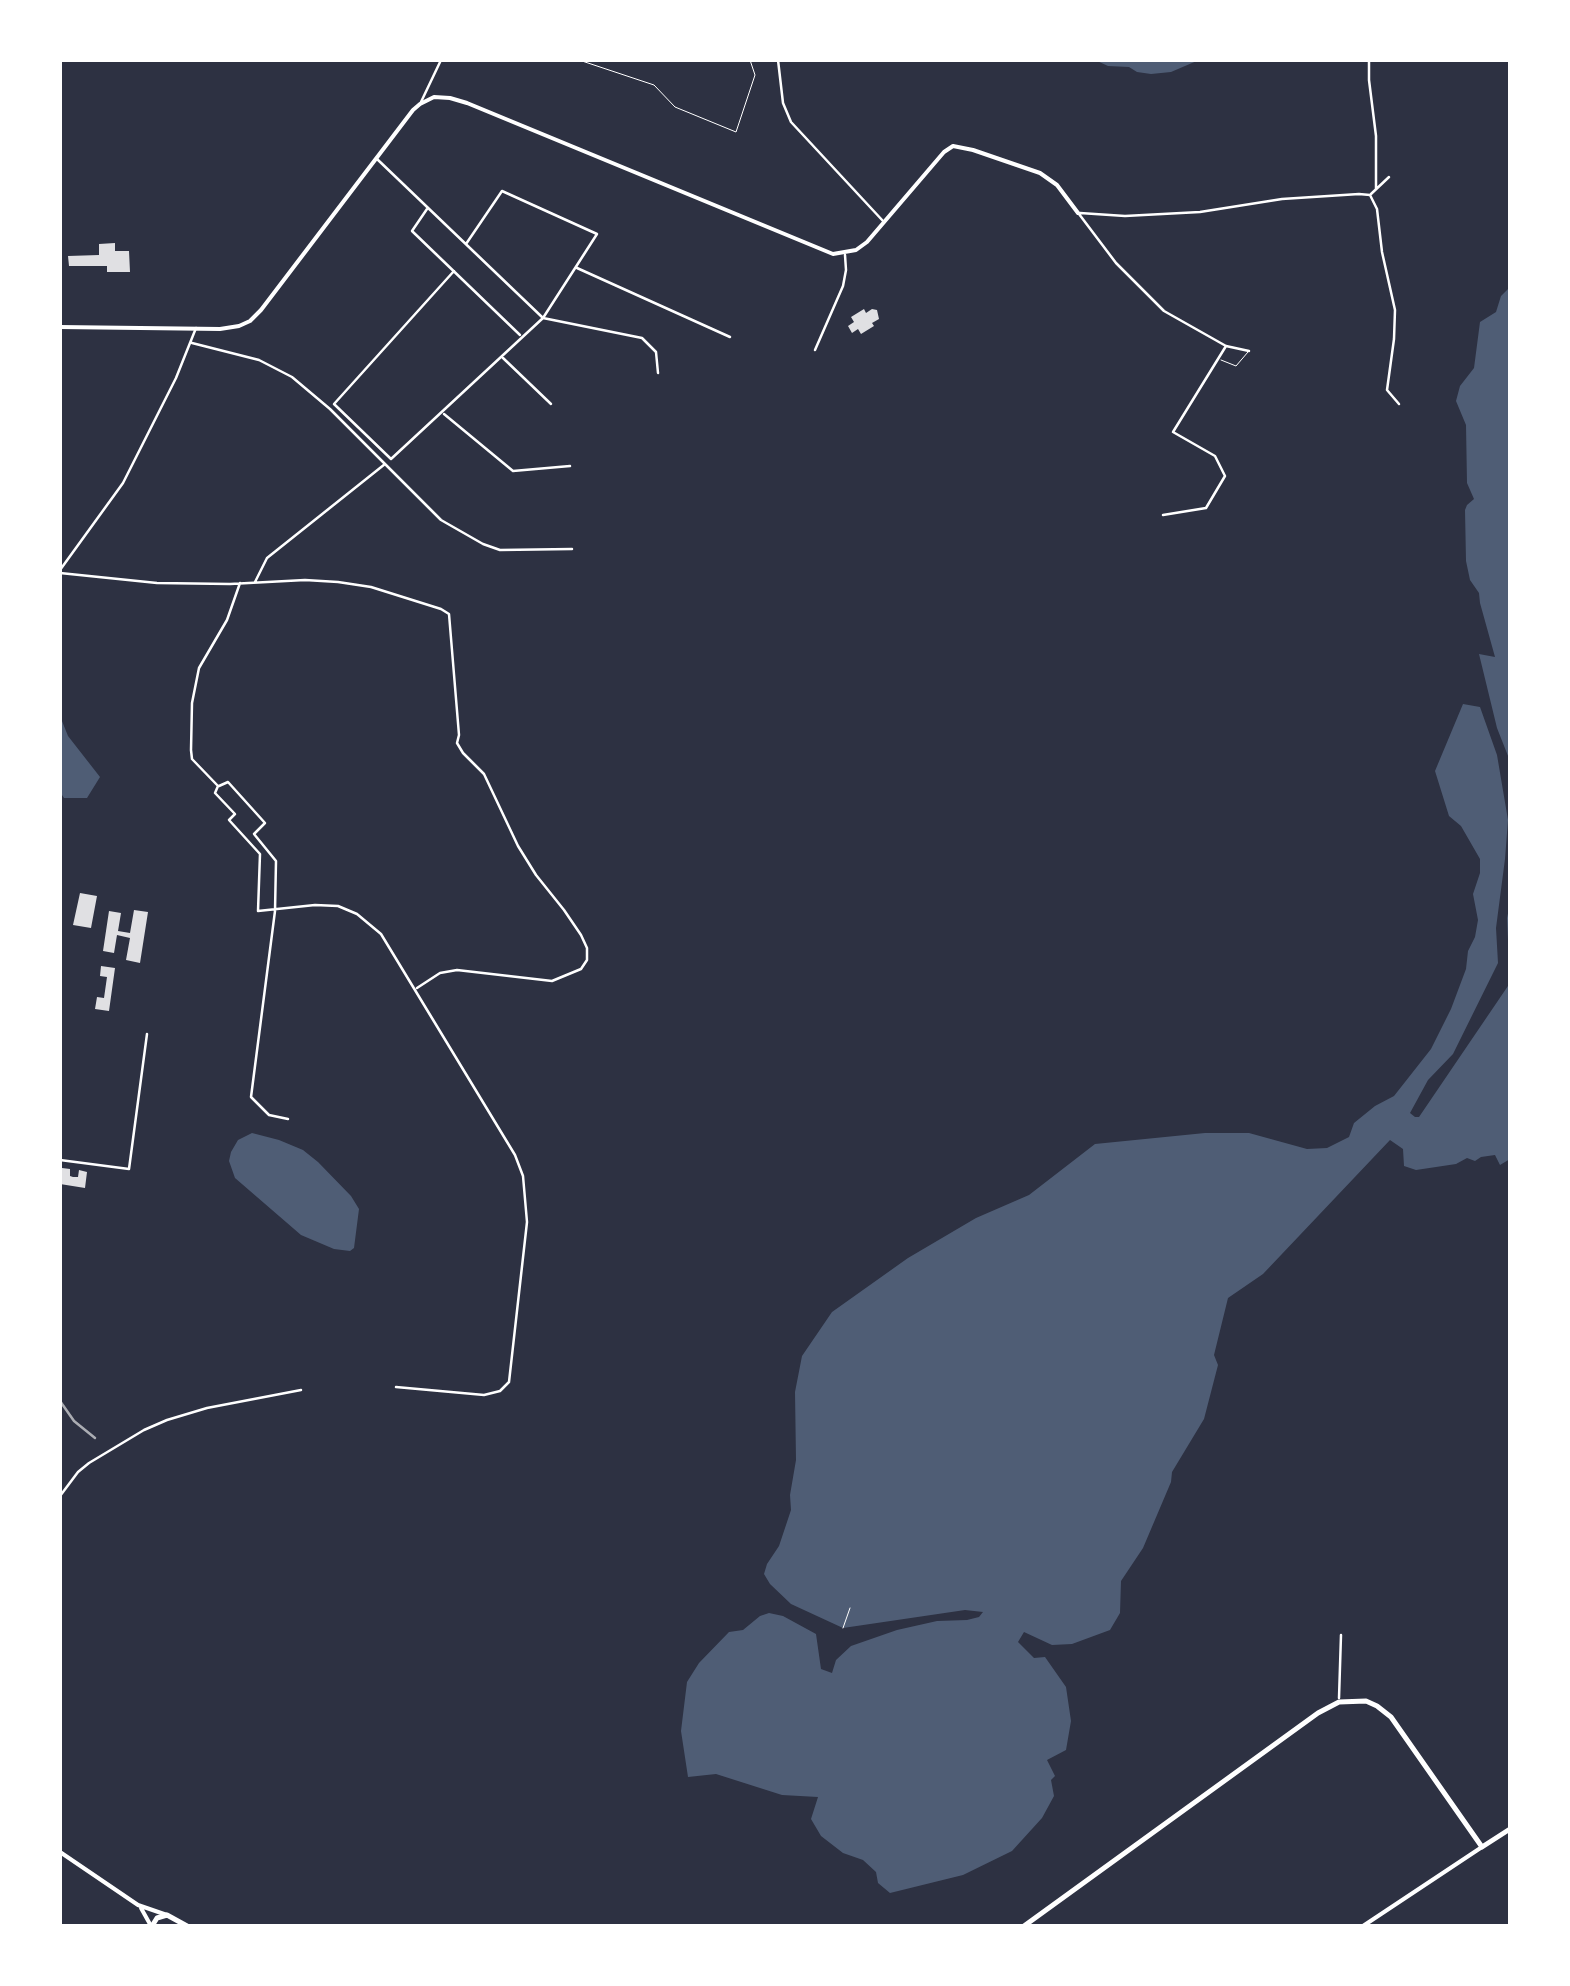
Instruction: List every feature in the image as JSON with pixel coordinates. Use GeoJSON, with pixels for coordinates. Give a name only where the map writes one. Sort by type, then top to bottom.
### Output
{"type":"FeatureCollection","features":[{"type":"Feature","properties":{"kind":"main road"},"geometry":{"type":"LineString","coordinates":[[1024,1926],[1338,1702],[1366,1701],[1392,1717],[1482,1847],[1510,1829]]}},
{"type":"Feature","properties":{"kind":"main road"},"geometry":{"type":"LineString","coordinates":[[152,1926],[157,1918],[167,1915],[188,1926]]}},
{"type":"Feature","properties":{"kind":"street"},"geometry":{"type":"LineString","coordinates":[[60,327],[196,328],[239,326],[254,318],[420,104],[441,60]]}},
{"type":"Feature","properties":{"kind":"street"},"geometry":{"type":"LineString","coordinates":[[778,60],[783,102],[792,122],[885,224]]}},
{"type":"Feature","properties":{"kind":"street"},"geometry":{"type":"LineString","coordinates":[[1369,60],[1376,189]]}},
{"type":"Feature","properties":{"kind":"street"},"geometry":{"type":"LineString","coordinates":[[420,104],[434,97],[467,104],[833,254],[862,247],[944,152],[953,146],[973,150],[1040,173],[1057,184],[1116,263],[1164,311],[1226,346],[1250,351]]}},
{"type":"Feature","properties":{"kind":"street"},"geometry":{"type":"LineString","coordinates":[[377,159],[542,318],[642,338],[656,352],[658,373]]}},
{"type":"Feature","properties":{"kind":"street"},"geometry":{"type":"LineString","coordinates":[[1370,195],[1389,178]]}},
{"type":"Feature","properties":{"kind":"street"},"geometry":{"type":"LineString","coordinates":[[454,270],[334,404],[392,459],[542,318],[598,234],[502,191],[466,244]]}},
{"type":"Feature","properties":{"kind":"street"},"geometry":{"type":"LineString","coordinates":[[1078,213],[1164,214],[1295,198],[1370,195]]}},
{"type":"Feature","properties":{"kind":"street"},"geometry":{"type":"LineString","coordinates":[[1370,195],[1377,209],[1395,310],[1387,390],[1399,404]]}},
{"type":"Feature","properties":{"kind":"street"},"geometry":{"type":"LineString","coordinates":[[428,208],[412,231],[522,338]]}},
{"type":"Feature","properties":{"kind":"street"},"geometry":{"type":"LineString","coordinates":[[815,350],[846,277],[844,254]]}},
{"type":"Feature","properties":{"kind":"street"},"geometry":{"type":"LineString","coordinates":[[576,268],[730,337]]}},
{"type":"Feature","properties":{"kind":"street"},"geometry":{"type":"LineString","coordinates":[[196,328],[123,483],[60,571],[157,583],[305,580],[363,586],[449,614],[457,744],[484,774],[518,846],[581,935],[586,960],[581,969],[552,982],[457,970],[440,974],[416,989]]}},
{"type":"Feature","properties":{"kind":"street"},"geometry":{"type":"LineString","coordinates":[[192,343],[259,360],[292,376],[449,526],[493,549],[572,549]]}},
{"type":"Feature","properties":{"kind":"street"},"geometry":{"type":"LineString","coordinates":[[1163,515],[1206,508],[1225,476],[1214,456],[1173,432],[1226,346]]}},
{"type":"Feature","properties":{"kind":"street"},"geometry":{"type":"LineString","coordinates":[[502,357],[550,404]]}},
{"type":"Feature","properties":{"kind":"street"},"geometry":{"type":"LineString","coordinates":[[443,413],[513,471],[570,466]]}},
{"type":"Feature","properties":{"kind":"street"},"geometry":{"type":"LineString","coordinates":[[255,582],[267,558],[386,463]]}},
{"type":"Feature","properties":{"kind":"street"},"geometry":{"type":"LineString","coordinates":[[218,786],[192,759],[192,704],[199,668],[227,620],[240,583]]}},
{"type":"Feature","properties":{"kind":"street"},"geometry":{"type":"LineString","coordinates":[[288,1119],[269,1115],[251,1097],[275,911],[276,861],[254,834],[265,823],[228,782],[218,786],[215,793],[235,814],[230,820],[260,854],[258,911],[275,911],[315,905],[347,908],[381,934],[515,1155],[522,1176],[526,1222],[510,1378],[494,1394],[484,1395],[396,1387]]}},
{"type":"Feature","properties":{"kind":"street"},"geometry":{"type":"LineString","coordinates":[[60,1160],[129,1168],[148,1034]]}},
{"type":"Feature","properties":{"kind":"street"},"geometry":{"type":"LineString","coordinates":[[60,1496],[89,1463],[166,1420],[301,1390]]}},
{"type":"Feature","properties":{"kind":"street"},"geometry":{"type":"LineString","coordinates":[[1338,1702],[1341,1635]]}},
{"type":"Feature","properties":{"kind":"street"},"geometry":{"type":"LineString","coordinates":[[1363,1926],[1482,1847]]}},
{"type":"Feature","properties":{"kind":"street"},"geometry":{"type":"LineString","coordinates":[[60,1852],[138,1905],[167,1915]]}},
{"type":"Feature","properties":{"kind":"street"},"geometry":{"type":"LineString","coordinates":[[138,1905],[152,1926]]}},
{"type":"Feature","properties":{"kind":"lane"},"geometry":{"type":"LineString","coordinates":[[579,60],[654,86],[675,107],[736,132],[755,75],[750,60]]}},
{"type":"Feature","properties":{"kind":"lane"},"geometry":{"type":"LineString","coordinates":[[1218,360],[1236,366],[1250,351]]}},
{"type":"Feature","properties":{"kind":"path"},"geometry":{"type":"LineString","coordinates":[[844,1628],[850,1608]]}},
{"type":"Feature","properties":{"kind":"water"},"geometry":{"type":"Polygon","coordinates":[[[1095,60],[1199,60],[1171,72],[1151,74],[1095,60]]]}},
{"type":"Feature","properties":{"kind":"water"},"geometry":{"type":"Polygon","coordinates":[[[1510,287],[1510,761],[1497,728],[1479,654],[1495,657],[1479,593],[1470,580],[1466,561],[1465,510],[1474,499],[1467,483],[1466,425],[1456,401],[1460,386],[1474,368],[1480,322],[1496,312],[1501,296],[1510,287]]]}},
{"type":"Feature","properties":{"kind":"water"},"geometry":{"type":"Polygon","coordinates":[[[1463,704],[1480,707],[1497,755],[1508,820],[1496,928],[1498,963],[1453,1054],[1428,1080],[1410,1113],[1419,1117],[1510,983],[1510,1159],[1500,1165],[1495,1155],[1475,1161],[1467,1158],[1456,1164],[1416,1170],[1404,1166],[1403,1149],[1390,1140],[1263,1274],[1228,1298],[1214,1355],[1218,1365],[1204,1419],[1172,1472],[1143,1548],[1121,1581],[1120,1613],[1110,1630],[1072,1644],[1052,1645],[1024,1632],[1018,1642],[1034,1658],[1045,1657],[1066,1687],[1071,1721],[1066,1750],[1047,1760],[1055,1776],[1051,1780],[1054,1796],[1042,1818],[1012,1851],[963,1875],[890,1893],[863,1860],[843,1853],[821,1836],[811,1819],[818,1797],[782,1795],[716,1774],[688,1777],[681,1731],[687,1682],[699,1663],[729,1632],[743,1630],[769,1613],[783,1616],[816,1634],[821,1669],[832,1673],[836,1660],[851,1646],[897,1630],[937,1621],[967,1620],[983,1612],[965,1610],[843,1628],[791,1604],[764,1574],[791,1510],[796,1460],[795,1392],[802,1356],[832,1312],[908,1258],[976,1218],[1029,1195],[1095,1144],[1205,1133],[1249,1133],[1307,1149],[1327,1148],[1349,1137],[1354,1123],[1394,1096],[1431,1049],[1466,969],[1478,920],[1473,894],[1480,859],[1461,826],[1449,816],[1435,771],[1463,704]]]}},
{"type":"Feature","properties":{"kind":"water"},"geometry":{"type":"Polygon","coordinates":[[[60,716],[68,736],[100,777],[87,798],[64,798],[60,792],[60,716]]]}},
{"type":"Feature","properties":{"kind":"water"},"geometry":{"type":"Polygon","coordinates":[[[1510,904],[1510,983],[1507,918],[1510,904]]]}},
{"type":"Feature","properties":{"kind":"water"},"geometry":{"type":"Polygon","coordinates":[[[252,1133],[303,1150],[351,1196],[359,1209],[354,1248],[334,1249],[301,1235],[235,1178],[229,1161],[231,1152],[238,1140],[252,1133]]]}},
{"type":"Feature","properties":{"kind":"building"},"geometry":{"type":"Polygon","coordinates":[[[115,243],[115,251],[129,251],[130,272],[107,272],[107,266],[69,266],[68,256],[99,255],[99,244],[115,243]]]}},
{"type":"Feature","properties":{"kind":"building"},"geometry":{"type":"Polygon","coordinates":[[[864,309],[866,313],[877,310],[879,319],[861,334],[858,329],[852,333],[848,326],[854,322],[851,317],[864,309]]]}},
{"type":"Feature","properties":{"kind":"building"},"geometry":{"type":"Polygon","coordinates":[[[80,893],[97,896],[91,928],[73,925],[80,893]]]}},
{"type":"Feature","properties":{"kind":"building"},"geometry":{"type":"Polygon","coordinates":[[[134,910],[148,912],[140,963],[126,960],[130,938],[117,935],[114,953],[103,951],[109,911],[121,913],[118,931],[130,933],[134,910]]]}},
{"type":"Feature","properties":{"kind":"building"},"geometry":{"type":"Polygon","coordinates":[[[101,966],[115,968],[109,1011],[95,1009],[97,997],[104,998],[107,977],[100,976],[101,966]]]}},
{"type":"Feature","properties":{"kind":"building"},"geometry":{"type":"Polygon","coordinates":[[[62,1168],[70,1169],[73,1177],[78,1177],[79,1170],[87,1172],[85,1188],[60,1184],[62,1168]]]}},
{"type":"Feature","properties":{"kind":"railway"},"geometry":{"type":"LineString","coordinates":[[60,1401],[74,1421],[95,1438]]}}]}
